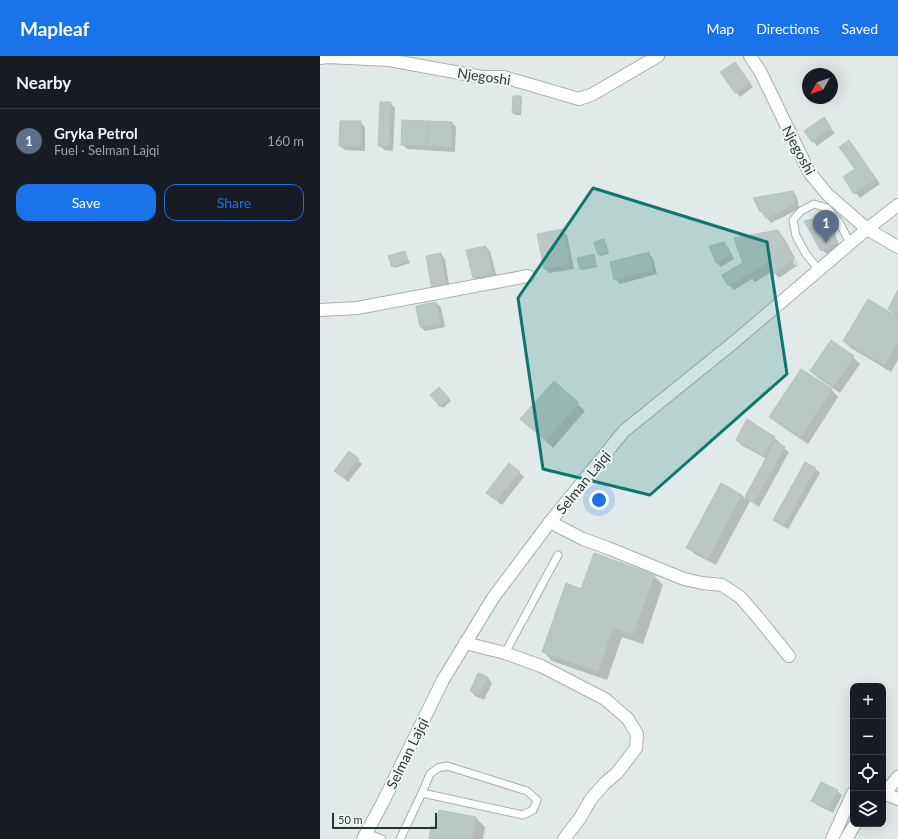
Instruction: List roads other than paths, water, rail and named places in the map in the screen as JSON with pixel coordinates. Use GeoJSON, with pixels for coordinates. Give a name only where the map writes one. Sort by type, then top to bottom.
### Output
{"type":"FeatureCollection","features":[{"type":"Feature","properties":{"kind":"street","name":"Njegoshi"},"geometry":{"type":"LineString","coordinates":[[320,58],[388,58],[482,77],[504,77],[578,99],[593,94],[658,56]]}},
{"type":"Feature","properties":{"kind":"street","name":"Njegoshi"},"geometry":{"type":"LineString","coordinates":[[750,56],[761,73],[809,172],[827,194],[867,229],[898,247]]}},
{"type":"Feature","properties":{"kind":"street","name":"Selman Lajqi"},"geometry":{"type":"LineString","coordinates":[[365,836],[443,680],[493,598],[550,522],[624,431],[733,343],[850,243],[898,205]]}},
{"type":"Feature","properties":{"kind":"street"},"geometry":{"type":"LineString","coordinates":[[320,310],[357,308],[528,276]]}},
{"type":"Feature","properties":{"kind":"street"},"geometry":{"type":"LineString","coordinates":[[550,522],[583,539],[684,579],[722,585],[740,597],[756,614],[789,656]]}},
{"type":"Feature","properties":{"kind":"street"},"geometry":{"type":"LineString","coordinates":[[465,643],[541,666],[605,699],[628,719],[637,734],[636,748],[632,754],[618,772],[605,783],[591,799],[580,818],[564,839]]}},
{"type":"Feature","properties":{"kind":"street"},"geometry":{"type":"LineString","coordinates":[[886,791],[898,777]]}},
{"type":"Feature","properties":{"kind":"street"},"geometry":{"type":"LineString","coordinates":[[886,794],[898,799]]}},
{"type":"Feature","properties":{"kind":"street"},"geometry":{"type":"LineString","coordinates":[[832,839],[850,800]]}},
{"type":"Feature","properties":{"kind":"street"},"geometry":{"type":"LineString","coordinates":[[846,839],[853,827]]}},
{"type":"Feature","properties":{"kind":"lane"},"geometry":{"type":"LineString","coordinates":[[819,270],[806,254],[796,236],[793,220],[801,211],[814,204],[827,208],[839,222],[850,243]]}},
{"type":"Feature","properties":{"kind":"lane"},"geometry":{"type":"LineString","coordinates":[[505,654],[558,555]]}},
{"type":"Feature","properties":{"kind":"lane"},"geometry":{"type":"LineString","coordinates":[[400,839],[430,774],[438,768],[447,766],[527,791],[537,800],[533,810],[523,815],[422,793]]}},
{"type":"Feature","properties":{"kind":"lane"},"geometry":{"type":"LineString","coordinates":[[365,836],[382,839]]}},
{"type":"Feature","properties":{"kind":"place","name":"Gryka Petrol"},"geometry":{"type":"Point","coordinates":[826,243]}}]}
